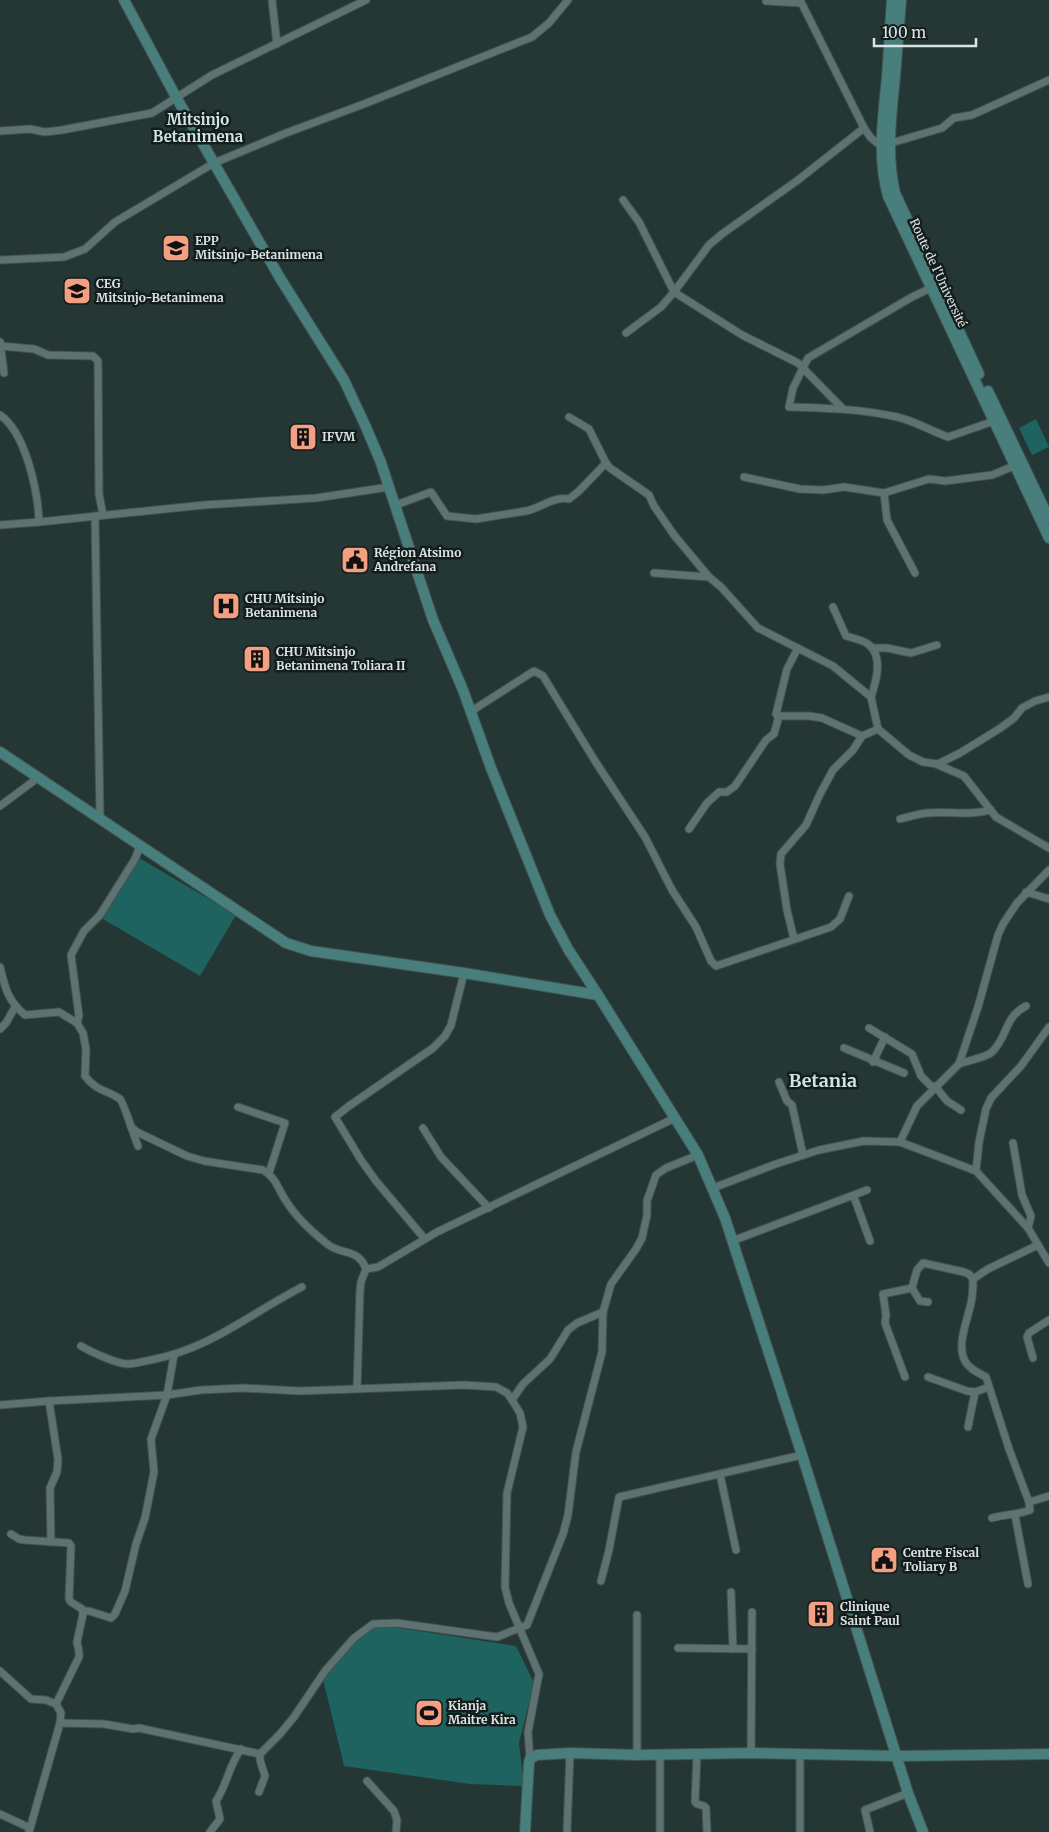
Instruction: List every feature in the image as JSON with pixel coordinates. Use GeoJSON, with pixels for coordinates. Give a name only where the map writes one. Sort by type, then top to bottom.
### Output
{"type":"FeatureCollection","features":[{"type":"Feature","properties":{"kind":"street"},"geometry":{"type":"LineString","coordinates":[[124,0],[176,97],[280,278],[344,380],[365,425],[390,488],[433,620],[546,907],[568,949],[698,1155],[713,1188],[802,1455],[908,1793],[923,1832]]}},
{"type":"Feature","properties":{"kind":"street"},"geometry":{"type":"LineString","coordinates":[[272,0],[277,44]]}},
{"type":"Feature","properties":{"kind":"street"},"geometry":{"type":"LineString","coordinates":[[0,131],[30,130],[45,132],[62,130],[152,113],[212,75],[366,0]]}},
{"type":"Feature","properties":{"kind":"street"},"geometry":{"type":"LineString","coordinates":[[0,260],[64,257],[85,249],[115,222],[214,163],[286,133],[532,38],[568,0]]}},
{"type":"Feature","properties":{"kind":"street","name":"Route de l'Université"},"geometry":{"type":"LineString","coordinates":[[891,76],[892,0]]}},
{"type":"Feature","properties":{"kind":"street","name":"Route de l'Université"},"geometry":{"type":"LineString","coordinates":[[901,0],[891,76],[882,118],[895,193],[1049,519]]}},
{"type":"Feature","properties":{"kind":"street"},"geometry":{"type":"LineString","coordinates":[[766,1],[801,2],[864,128],[871,138],[886,145],[942,128],[954,118],[972,115],[1049,80]]}},
{"type":"Feature","properties":{"kind":"street"},"geometry":{"type":"LineString","coordinates":[[626,333],[661,307],[709,245],[798,180],[864,128]]}},
{"type":"Feature","properties":{"kind":"street","name":"Route de l'Université"},"geometry":{"type":"LineString","coordinates":[[886,145],[884,183],[888,196],[1049,538]]}},
{"type":"Feature","properties":{"kind":"street"},"geometry":{"type":"LineString","coordinates":[[624,200],[639,222],[674,292],[742,335],[789,358],[802,367],[806,374],[842,408]]}},
{"type":"Feature","properties":{"kind":"street"},"geometry":{"type":"LineString","coordinates":[[931,288],[912,297],[808,358],[793,388],[789,407],[842,408],[897,417],[948,437],[994,421]]}},
{"type":"Feature","properties":{"kind":"street"},"geometry":{"type":"LineString","coordinates":[[4,373],[0,344],[34,349],[48,355],[93,356],[98,361],[100,817]]}},
{"type":"Feature","properties":{"kind":"street"},"geometry":{"type":"LineString","coordinates":[[0,415],[9,422],[17,435],[33,475],[38,500],[39,522]]}},
{"type":"Feature","properties":{"kind":"street"},"geometry":{"type":"LineString","coordinates":[[569,417],[589,429],[610,468],[649,495],[654,506],[674,535],[709,577],[721,587],[758,628],[833,666],[871,697]]}},
{"type":"Feature","properties":{"kind":"street"},"geometry":{"type":"LineString","coordinates":[[396,505],[431,492],[447,516],[476,519],[519,512],[534,509],[559,497],[568,498],[579,491],[606,463]]}},
{"type":"Feature","properties":{"kind":"street"},"geometry":{"type":"LineString","coordinates":[[744,477],[800,489],[823,490],[844,487],[884,493],[928,479],[946,481],[992,475],[1014,466]]}},
{"type":"Feature","properties":{"kind":"street"},"geometry":{"type":"LineString","coordinates":[[0,525],[204,505],[316,498],[390,488]]}},
{"type":"Feature","properties":{"kind":"street"},"geometry":{"type":"LineString","coordinates":[[884,493],[887,520],[915,573]]}},
{"type":"Feature","properties":{"kind":"street"},"geometry":{"type":"LineString","coordinates":[[654,573],[709,577]]}},
{"type":"Feature","properties":{"kind":"street"},"geometry":{"type":"LineString","coordinates":[[833,607],[846,636],[867,644],[872,648],[878,675],[871,697],[878,729],[908,755],[922,762],[936,764],[964,776],[996,817],[1049,848]]}},
{"type":"Feature","properties":{"kind":"street"},"geometry":{"type":"LineString","coordinates":[[872,648],[887,648],[911,653],[937,645]]}},
{"type":"Feature","properties":{"kind":"street"},"geometry":{"type":"LineString","coordinates":[[689,829],[713,797],[719,792],[726,792],[734,786],[766,740],[774,734],[779,716],[776,714],[787,669],[798,648]]}},
{"type":"Feature","properties":{"kind":"street"},"geometry":{"type":"LineString","coordinates":[[470,712],[534,671],[544,676],[645,837],[672,890],[696,927],[711,961],[716,966],[831,927],[840,919],[849,896]]}},
{"type":"Feature","properties":{"kind":"street"},"geometry":{"type":"LineString","coordinates":[[936,764],[960,753],[1000,729],[1014,718],[1022,708],[1034,701],[1049,698]]}},
{"type":"Feature","properties":{"kind":"street"},"geometry":{"type":"LineString","coordinates":[[779,716],[822,718],[862,736]]}},
{"type":"Feature","properties":{"kind":"street"},"geometry":{"type":"LineString","coordinates":[[794,939],[781,871],[781,854],[806,825],[820,794],[834,770],[853,750],[862,736],[878,729]]}},
{"type":"Feature","properties":{"kind":"street"},"geometry":{"type":"LineString","coordinates":[[0,752],[286,943],[311,952],[464,973],[598,995]]}},
{"type":"Feature","properties":{"kind":"street"},"geometry":{"type":"LineString","coordinates":[[0,806],[39,777]]}},
{"type":"Feature","properties":{"kind":"street"},"geometry":{"type":"LineString","coordinates":[[900,819],[928,813],[983,812],[992,810]]}},
{"type":"Feature","properties":{"kind":"street"},"geometry":{"type":"LineString","coordinates":[[77,1023],[79,1016],[71,955],[84,931],[100,915],[136,859],[140,846]]}},
{"type":"Feature","properties":{"kind":"street"},"geometry":{"type":"LineString","coordinates":[[959,1064],[978,1008],[1002,924],[1026,892],[1049,870]]}},
{"type":"Feature","properties":{"kind":"street"},"geometry":{"type":"LineString","coordinates":[[1026,892],[1049,899]]}},
{"type":"Feature","properties":{"kind":"street"},"geometry":{"type":"LineString","coordinates":[[0,967],[7,993],[15,1007],[25,1015],[58,1012],[77,1023],[83,1033],[86,1049],[85,1076],[98,1089],[120,1099],[124,1103],[126,1114],[138,1146]]}},
{"type":"Feature","properties":{"kind":"street"},"geometry":{"type":"LineString","coordinates":[[424,1238],[376,1181],[335,1117],[433,1048],[445,1036],[452,1025],[464,973]]}},
{"type":"Feature","properties":{"kind":"street"},"geometry":{"type":"LineString","coordinates":[[900,1142],[917,1106],[934,1087],[959,1064],[991,1053],[1013,1016],[1019,1009],[1026,1006]]}},
{"type":"Feature","properties":{"kind":"street"},"geometry":{"type":"LineString","coordinates":[[0,1029],[6,1023],[15,1007]]}},
{"type":"Feature","properties":{"kind":"street"},"geometry":{"type":"LineString","coordinates":[[976,1171],[979,1142],[986,1109],[991,1098],[1021,1066],[1049,1027]]}},
{"type":"Feature","properties":{"kind":"street"},"geometry":{"type":"LineString","coordinates":[[869,1028],[912,1054],[921,1076],[961,1110]]}},
{"type":"Feature","properties":{"kind":"street"},"geometry":{"type":"LineString","coordinates":[[873,1062],[885,1037]]}},
{"type":"Feature","properties":{"kind":"street"},"geometry":{"type":"LineString","coordinates":[[844,1048],[873,1062],[904,1073]]}},
{"type":"Feature","properties":{"kind":"street"},"geometry":{"type":"LineString","coordinates":[[778,1082],[787,1101],[792,1105],[802,1155]]}},
{"type":"Feature","properties":{"kind":"street"},"geometry":{"type":"LineString","coordinates":[[238,1107],[285,1123],[269,1173]]}},
{"type":"Feature","properties":{"kind":"street"},"geometry":{"type":"LineString","coordinates":[[366,1269],[378,1267],[424,1238],[675,1118]]}},
{"type":"Feature","properties":{"kind":"street"},"geometry":{"type":"LineString","coordinates":[[131,1127],[137,1132],[187,1156],[204,1161],[255,1168],[269,1173],[277,1182],[285,1200],[297,1216],[327,1245],[363,1260],[366,1269],[360,1291],[357,1388]]}},
{"type":"Feature","properties":{"kind":"street"},"geometry":{"type":"LineString","coordinates":[[422,1128],[441,1157],[489,1208]]}},
{"type":"Feature","properties":{"kind":"street"},"geometry":{"type":"LineString","coordinates":[[713,1188],[819,1150],[864,1141],[900,1142],[976,1171],[1028,1228],[1049,1263]]}},
{"type":"Feature","properties":{"kind":"street"},"geometry":{"type":"LineString","coordinates":[[1013,1143],[1022,1195],[1031,1216],[1028,1228]]}},
{"type":"Feature","properties":{"kind":"street"},"geometry":{"type":"LineString","coordinates":[[259,1792],[265,1776],[260,1754],[294,1717],[313,1688],[354,1638],[373,1624],[397,1623],[497,1637],[527,1625],[563,1534],[568,1515],[576,1452],[602,1352],[603,1312],[611,1284],[642,1238],[647,1215],[647,1201],[656,1175],[666,1168],[698,1155]]}},
{"type":"Feature","properties":{"kind":"street"},"geometry":{"type":"LineString","coordinates":[[732,1241],[854,1197],[867,1190]]}},
{"type":"Feature","properties":{"kind":"street"},"geometry":{"type":"LineString","coordinates":[[854,1197],[870,1241]]}},
{"type":"Feature","properties":{"kind":"street"},"geometry":{"type":"LineString","coordinates":[[973,1280],[988,1269],[1038,1245]]}},
{"type":"Feature","properties":{"kind":"street"},"geometry":{"type":"LineString","coordinates":[[928,1302],[920,1301],[912,1288],[917,1270],[923,1263],[964,1272],[973,1280],[971,1302],[962,1335],[962,1352],[964,1360],[971,1368],[986,1377],[1009,1449],[1029,1502],[1030,1510],[1015,1515],[1009,1513],[992,1518]]}},
{"type":"Feature","properties":{"kind":"street"},"geometry":{"type":"LineString","coordinates":[[81,1346],[91,1352],[126,1364],[174,1355],[207,1342],[302,1287]]}},
{"type":"Feature","properties":{"kind":"street"},"geometry":{"type":"LineString","coordinates":[[905,1377],[885,1323],[883,1294],[912,1288]]}},
{"type":"Feature","properties":{"kind":"street"},"geometry":{"type":"LineString","coordinates":[[512,1400],[523,1384],[550,1359],[568,1330],[577,1323],[603,1312]]}},
{"type":"Feature","properties":{"kind":"street"},"geometry":{"type":"LineString","coordinates":[[1033,1358],[1027,1337],[1029,1333],[1049,1320]]}},
{"type":"Feature","properties":{"kind":"street"},"geometry":{"type":"LineString","coordinates":[[11,1534],[19,1539],[69,1543],[71,1546],[69,1599],[83,1611],[111,1618],[115,1614],[125,1592],[136,1544],[145,1518],[154,1472],[151,1439],[167,1396],[174,1355]]}},
{"type":"Feature","properties":{"kind":"street"},"geometry":{"type":"LineString","coordinates":[[928,1377],[955,1388],[976,1392],[989,1387]]}},
{"type":"Feature","properties":{"kind":"street"},"geometry":{"type":"LineString","coordinates":[[0,1405],[167,1396],[200,1390],[243,1388],[300,1391],[464,1385],[496,1387],[507,1393],[520,1413],[523,1427],[507,1493],[505,1587],[509,1603],[539,1674],[528,1732],[530,1759],[526,1832]]}},
{"type":"Feature","properties":{"kind":"street"},"geometry":{"type":"LineString","coordinates":[[968,1427],[976,1392]]}},
{"type":"Feature","properties":{"kind":"street"},"geometry":{"type":"LineString","coordinates":[[49,1401],[58,1459],[57,1472],[50,1488],[51,1542]]}},
{"type":"Feature","properties":{"kind":"street"},"geometry":{"type":"LineString","coordinates":[[601,1581],[619,1497],[802,1455]]}},
{"type":"Feature","properties":{"kind":"street"},"geometry":{"type":"LineString","coordinates":[[720,1474],[736,1550]]}},
{"type":"Feature","properties":{"kind":"street"},"geometry":{"type":"LineString","coordinates":[[1029,1502],[1049,1496]]}},
{"type":"Feature","properties":{"kind":"street"},"geometry":{"type":"LineString","coordinates":[[1015,1515],[1028,1584]]}},
{"type":"Feature","properties":{"kind":"street"},"geometry":{"type":"LineString","coordinates":[[731,1592],[733,1649]]}},
{"type":"Feature","properties":{"kind":"street"},"geometry":{"type":"LineString","coordinates":[[56,1704],[79,1658],[80,1652],[77,1642],[83,1611]]}},
{"type":"Feature","properties":{"kind":"street"},"geometry":{"type":"LineString","coordinates":[[751,1753],[752,1612]]}},
{"type":"Feature","properties":{"kind":"street"},"geometry":{"type":"LineString","coordinates":[[637,1615],[637,1755]]}},
{"type":"Feature","properties":{"kind":"street"},"geometry":{"type":"LineString","coordinates":[[678,1648],[752,1649]]}},
{"type":"Feature","properties":{"kind":"street"},"geometry":{"type":"LineString","coordinates":[[0,1671],[31,1699],[46,1700],[56,1704],[61,1713],[60,1723],[29,1830],[0,1814]]}},
{"type":"Feature","properties":{"kind":"street"},"geometry":{"type":"LineString","coordinates":[[60,1723],[104,1724],[133,1729],[139,1728],[260,1754]]}},
{"type":"Feature","properties":{"kind":"street"},"geometry":{"type":"LineString","coordinates":[[210,1832],[220,1820],[216,1801],[234,1759],[241,1750]]}},
{"type":"Feature","properties":{"kind":"street"},"geometry":{"type":"LineString","coordinates":[[530,1759],[537,1755],[570,1753],[637,1755],[751,1753],[897,1756],[1049,1754]]}},
{"type":"Feature","properties":{"kind":"street"},"geometry":{"type":"LineString","coordinates":[[567,1832],[570,1753]]}},
{"type":"Feature","properties":{"kind":"street"},"geometry":{"type":"LineString","coordinates":[[696,1754],[695,1802],[706,1808],[707,1832]]}},
{"type":"Feature","properties":{"kind":"street"},"geometry":{"type":"LineString","coordinates":[[800,1754],[800,1832]]}},
{"type":"Feature","properties":{"kind":"street"},"geometry":{"type":"LineString","coordinates":[[660,1755],[660,1832]]}},
{"type":"Feature","properties":{"kind":"street"},"geometry":{"type":"LineString","coordinates":[[367,1781],[394,1811],[397,1820],[396,1832]]}},
{"type":"Feature","properties":{"kind":"street"},"geometry":{"type":"LineString","coordinates":[[870,1832],[865,1810],[908,1793]]}},
{"type":"Feature","properties":{"kind":"shaded area"},"geometry":{"type":"Polygon","coordinates":[[[1036,419],[1049,447],[1032,455],[1019,428],[1036,419]]]}},
{"type":"Feature","properties":{"kind":"shaded area"},"geometry":{"type":"Polygon","coordinates":[[[139,858],[236,915],[200,976],[103,919],[139,858]]]}},
{"type":"Feature","properties":{"kind":"shaded area","name":"Kianja Maitre Kira"},"geometry":{"type":"Polygon","coordinates":[[[380,1625],[516,1646],[534,1683],[519,1743],[524,1786],[470,1784],[344,1766],[323,1679],[365,1631],[380,1625]]]}},
{"type":"Feature","properties":{"kind":"place","name":"EPP Mitsinjo-Betanimena"},"geometry":{"type":"Point","coordinates":[176,248]}},
{"type":"Feature","properties":{"kind":"place","name":"CEG Mitsinjo-Betanimena"},"geometry":{"type":"Point","coordinates":[77,291]}},
{"type":"Feature","properties":{"kind":"place","name":"IFVM"},"geometry":{"type":"Point","coordinates":[303,437]}},
{"type":"Feature","properties":{"kind":"place","name":"Région Atsimo Andrefana"},"geometry":{"type":"Point","coordinates":[355,560]}},
{"type":"Feature","properties":{"kind":"place","name":"CHU Mitsinjo Betanimena"},"geometry":{"type":"Point","coordinates":[226,606]}},
{"type":"Feature","properties":{"kind":"place","name":"CHU Mitsinjo Betanimena Toliara II"},"geometry":{"type":"Point","coordinates":[257,659]}},
{"type":"Feature","properties":{"kind":"place","name":"Centre Fiscal Toliary B"},"geometry":{"type":"Point","coordinates":[884,1560]}},
{"type":"Feature","properties":{"kind":"place","name":"Clinique Saint Paul"},"geometry":{"type":"Point","coordinates":[821,1614]}},
{"type":"Feature","properties":{"kind":"place","name":"Kianja Maitre Kira"},"geometry":{"type":"Point","coordinates":[429,1713]}},
{"type":"Feature","properties":{"kind":"district","name":"Mitsinjo Betanimena"},"geometry":{"type":"Point","coordinates":[198,128]}},
{"type":"Feature","properties":{"kind":"district","name":"Betania"},"geometry":{"type":"Point","coordinates":[823,1081]}}]}
